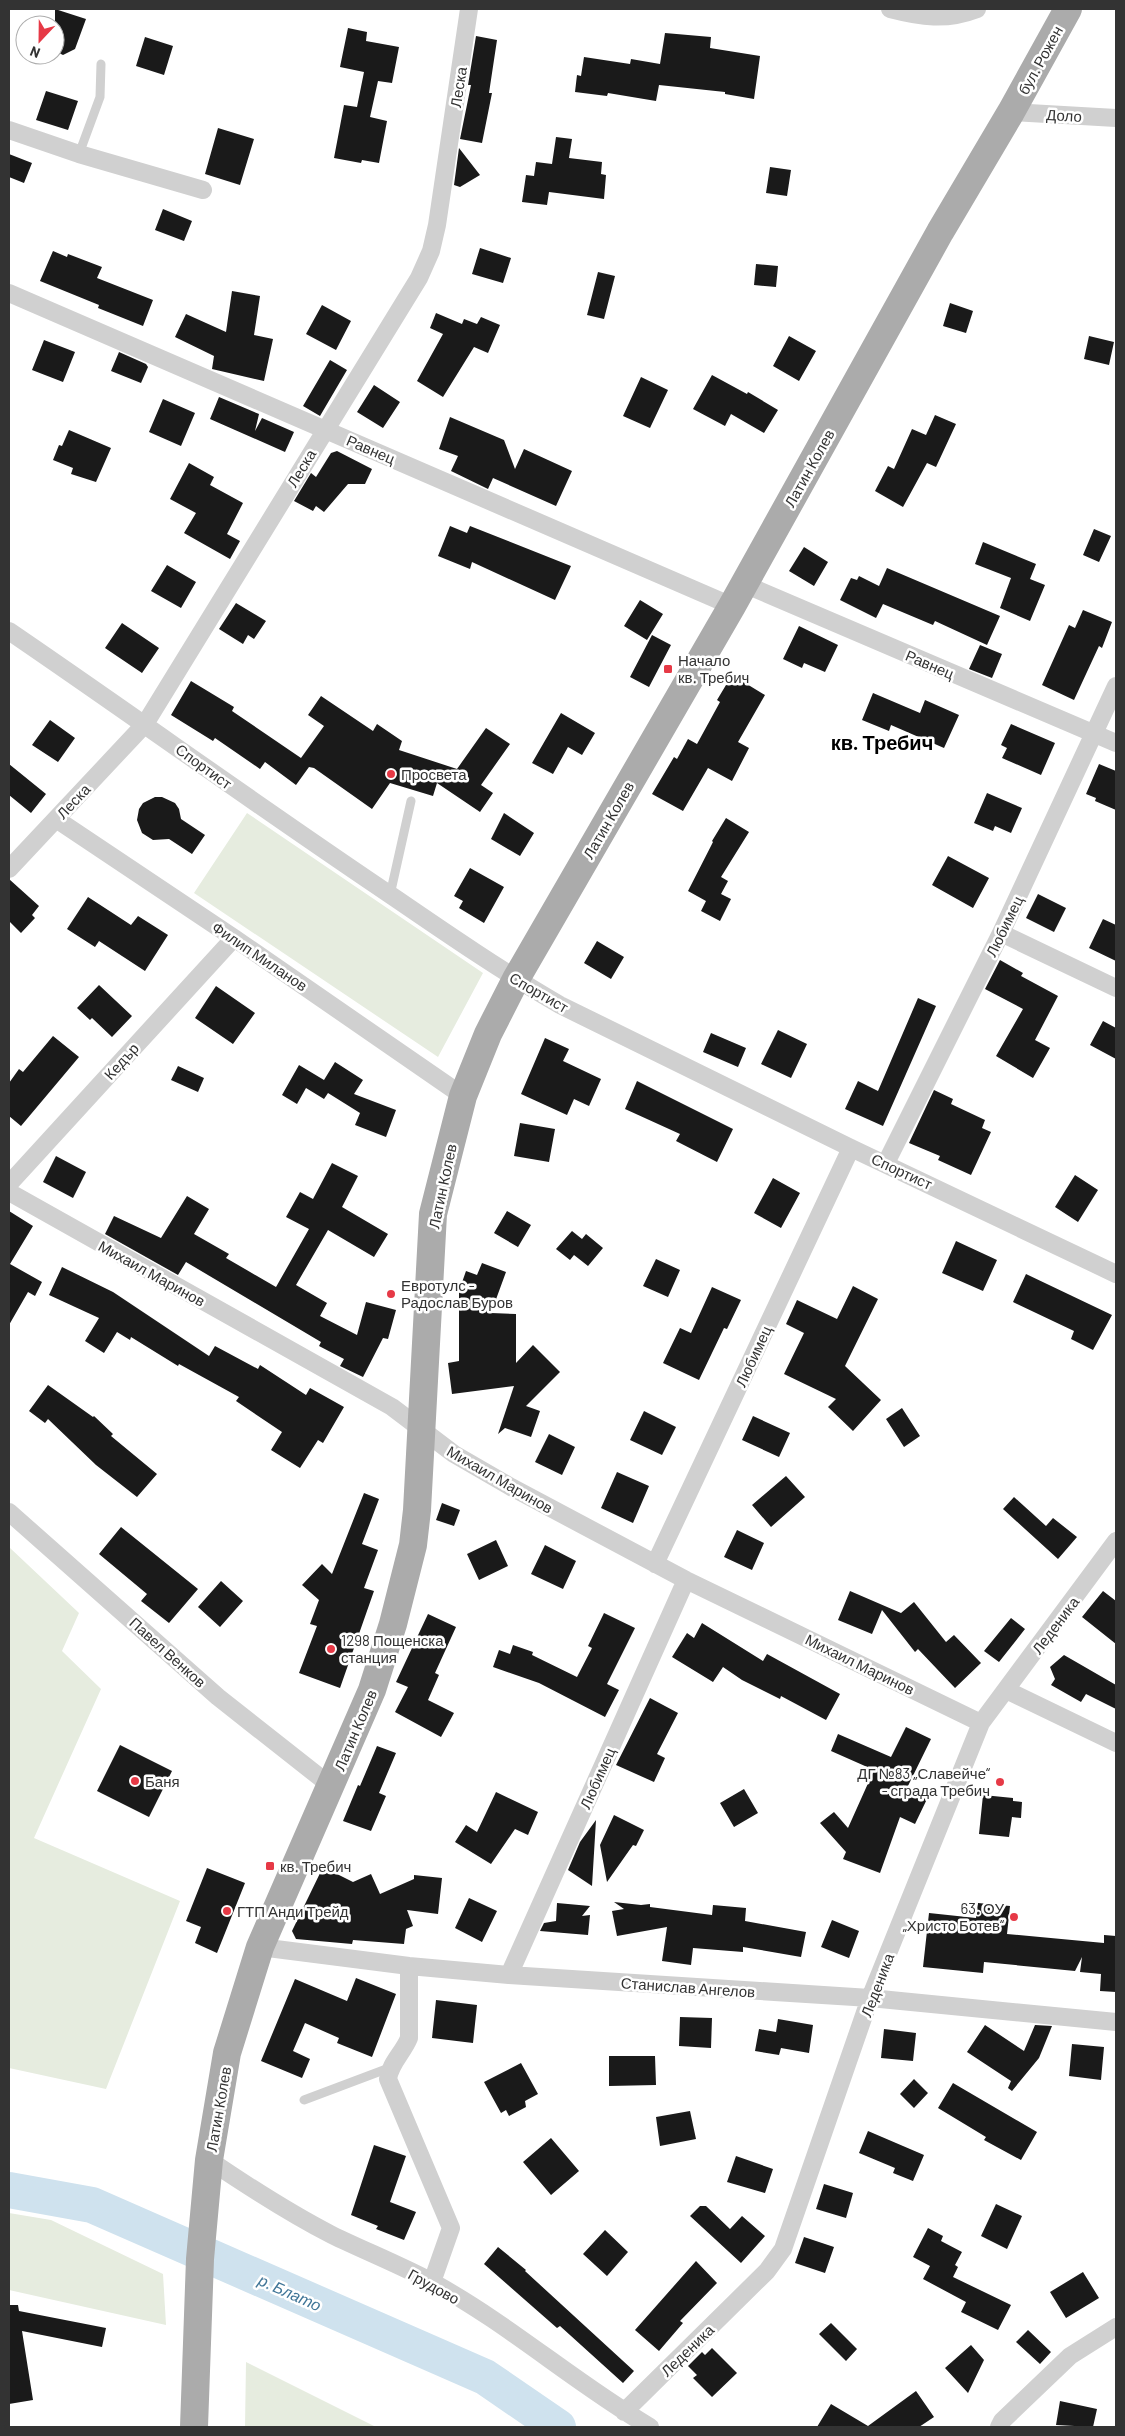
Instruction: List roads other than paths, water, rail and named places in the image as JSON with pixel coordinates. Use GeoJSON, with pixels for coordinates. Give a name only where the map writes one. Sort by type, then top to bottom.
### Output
{"type":"FeatureCollection","features":[{"type":"Feature","properties":{"kind":"main road","name":"бул. Рожен"},"geometry":{"type":"LineString","coordinates":[[1011,112],[1068,9]]}},
{"type":"Feature","properties":{"kind":"main road","name":"Латин Колев"},"geometry":{"type":"LineString","coordinates":[[194,2427],[200,2259],[208,2166],[227,2053],[260,1948],[372,1690],[393,1624],[413,1545],[423,1431],[433,1214],[463,1096],[488,1034],[516,979],[738,595],[940,232],[1011,112]]}},
{"type":"Feature","properties":{"kind":"street","name":"Леска"},"geometry":{"type":"LineString","coordinates":[[9,869],[145,724],[419,278],[431,251],[437,225],[469,9]]}},
{"type":"Feature","properties":{"kind":"street"},"geometry":{"type":"LineString","coordinates":[[890,9],[923,18],[962,15],[977,9]]}},
{"type":"Feature","properties":{"kind":"street","name":"Доло"},"geometry":{"type":"LineString","coordinates":[[1011,112],[1116,118]]}},
{"type":"Feature","properties":{"kind":"street"},"geometry":{"type":"LineString","coordinates":[[9,130],[79,154],[203,190]]}},
{"type":"Feature","properties":{"kind":"street","name":"Равнец"},"geometry":{"type":"LineString","coordinates":[[9,293],[325,429],[738,595],[1116,743]]}},
{"type":"Feature","properties":{"kind":"street","name":"Спортист"},"geometry":{"type":"LineString","coordinates":[[9,631],[145,724],[280,821],[516,979],[560,1005],[851,1148],[1116,1274]]}},
{"type":"Feature","properties":{"kind":"street","name":"Любимец"},"geometry":{"type":"LineString","coordinates":[[886,1163],[1001,933],[1116,686]]}},
{"type":"Feature","properties":{"kind":"street","name":"Филип Миланов"},"geometry":{"type":"LineString","coordinates":[[56,819],[234,938],[463,1096]]}},
{"type":"Feature","properties":{"kind":"street"},"geometry":{"type":"LineString","coordinates":[[1001,933],[1116,988]]}},
{"type":"Feature","properties":{"kind":"street","name":"Кедър"},"geometry":{"type":"LineString","coordinates":[[9,1184],[234,938]]}},
{"type":"Feature","properties":{"kind":"street","name":"Любимец"},"geometry":{"type":"LineString","coordinates":[[655,1564],[851,1148]]}},
{"type":"Feature","properties":{"kind":"street","name":"Михаил Маринов"},"geometry":{"type":"LineString","coordinates":[[9,1192],[383,1402],[454,1454],[655,1564],[981,1723]]}},
{"type":"Feature","properties":{"kind":"street","name":"Павел Венков"},"geometry":{"type":"LineString","coordinates":[[9,1512],[218,1697],[331,1786]]}},
{"type":"Feature","properties":{"kind":"street","name":"Леденика"},"geometry":{"type":"LineString","coordinates":[[624,2412],[767,2271],[784,2249],[870,1998],[981,1723],[994,1703],[1006,1690],[1116,1542]]}},
{"type":"Feature","properties":{"kind":"street","name":"Любимец"},"geometry":{"type":"LineString","coordinates":[[509,1975],[686,1580]]}},
{"type":"Feature","properties":{"kind":"street"},"geometry":{"type":"LineString","coordinates":[[1006,1690],[1116,1743]]}},
{"type":"Feature","properties":{"kind":"street","name":"Станислав Ангелов"},"geometry":{"type":"LineString","coordinates":[[260,1948],[409,1966],[509,1975],[870,1998],[1116,2022]]}},
{"type":"Feature","properties":{"kind":"street"},"geometry":{"type":"LineString","coordinates":[[409,1966],[409,2038],[405,2049],[389,2068],[388,2079],[451,2228],[432,2282]]}},
{"type":"Feature","properties":{"kind":"street","name":"Грудово"},"geometry":{"type":"LineString","coordinates":[[208,2166],[300,2217],[432,2282],[521,2336],[624,2412],[650,2427]]}},
{"type":"Feature","properties":{"kind":"street"},"geometry":{"type":"LineString","coordinates":[[999,2427],[1002,2421],[1070,2356],[1116,2326]]}},
{"type":"Feature","properties":{"kind":"lane"},"geometry":{"type":"LineString","coordinates":[[79,154],[100,97],[101,64]]}},
{"type":"Feature","properties":{"kind":"lane"},"geometry":{"type":"LineString","coordinates":[[390,895],[411,801]]}},
{"type":"Feature","properties":{"kind":"lane"},"geometry":{"type":"LineString","coordinates":[[304,2100],[389,2068]]}},
{"type":"Feature","properties":{"kind":"waterway","name":"р. Блато"},"geometry":{"type":"LineString","coordinates":[[9,2190],[92,2205],[485,2377],[558,2427]]}},
{"type":"Feature","properties":{"kind":"place","name":"Начало кв. Требич"},"geometry":{"type":"Point","coordinates":[668,669]}},
{"type":"Feature","properties":{"kind":"place","name":"Просвета"},"geometry":{"type":"Point","coordinates":[391,774]}},
{"type":"Feature","properties":{"kind":"place","name":"Евротулс - Радослав Буров"},"geometry":{"type":"Point","coordinates":[391,1294]}},
{"type":"Feature","properties":{"kind":"place","name":"1298 Пощенска станция"},"geometry":{"type":"Point","coordinates":[331,1649]}},
{"type":"Feature","properties":{"kind":"place","name":"Баня"},"geometry":{"type":"Point","coordinates":[135,1781]}},
{"type":"Feature","properties":{"kind":"place","name":"ДГ №83 „Славейче“ - сграда Требич"},"geometry":{"type":"Point","coordinates":[1000,1782]}},
{"type":"Feature","properties":{"kind":"place","name":"кв. Требич"},"geometry":{"type":"Point","coordinates":[270,1866]}},
{"type":"Feature","properties":{"kind":"place","name":"ГТП Анди Трейд"},"geometry":{"type":"Point","coordinates":[227,1911]}},
{"type":"Feature","properties":{"kind":"place","name":"63. ОУ „Христо Ботев“"},"geometry":{"type":"Point","coordinates":[1014,1917]}},
{"type":"Feature","properties":{"kind":"district","name":"кв. Требич"},"geometry":{"type":"Point","coordinates":[882,742]}}]}
